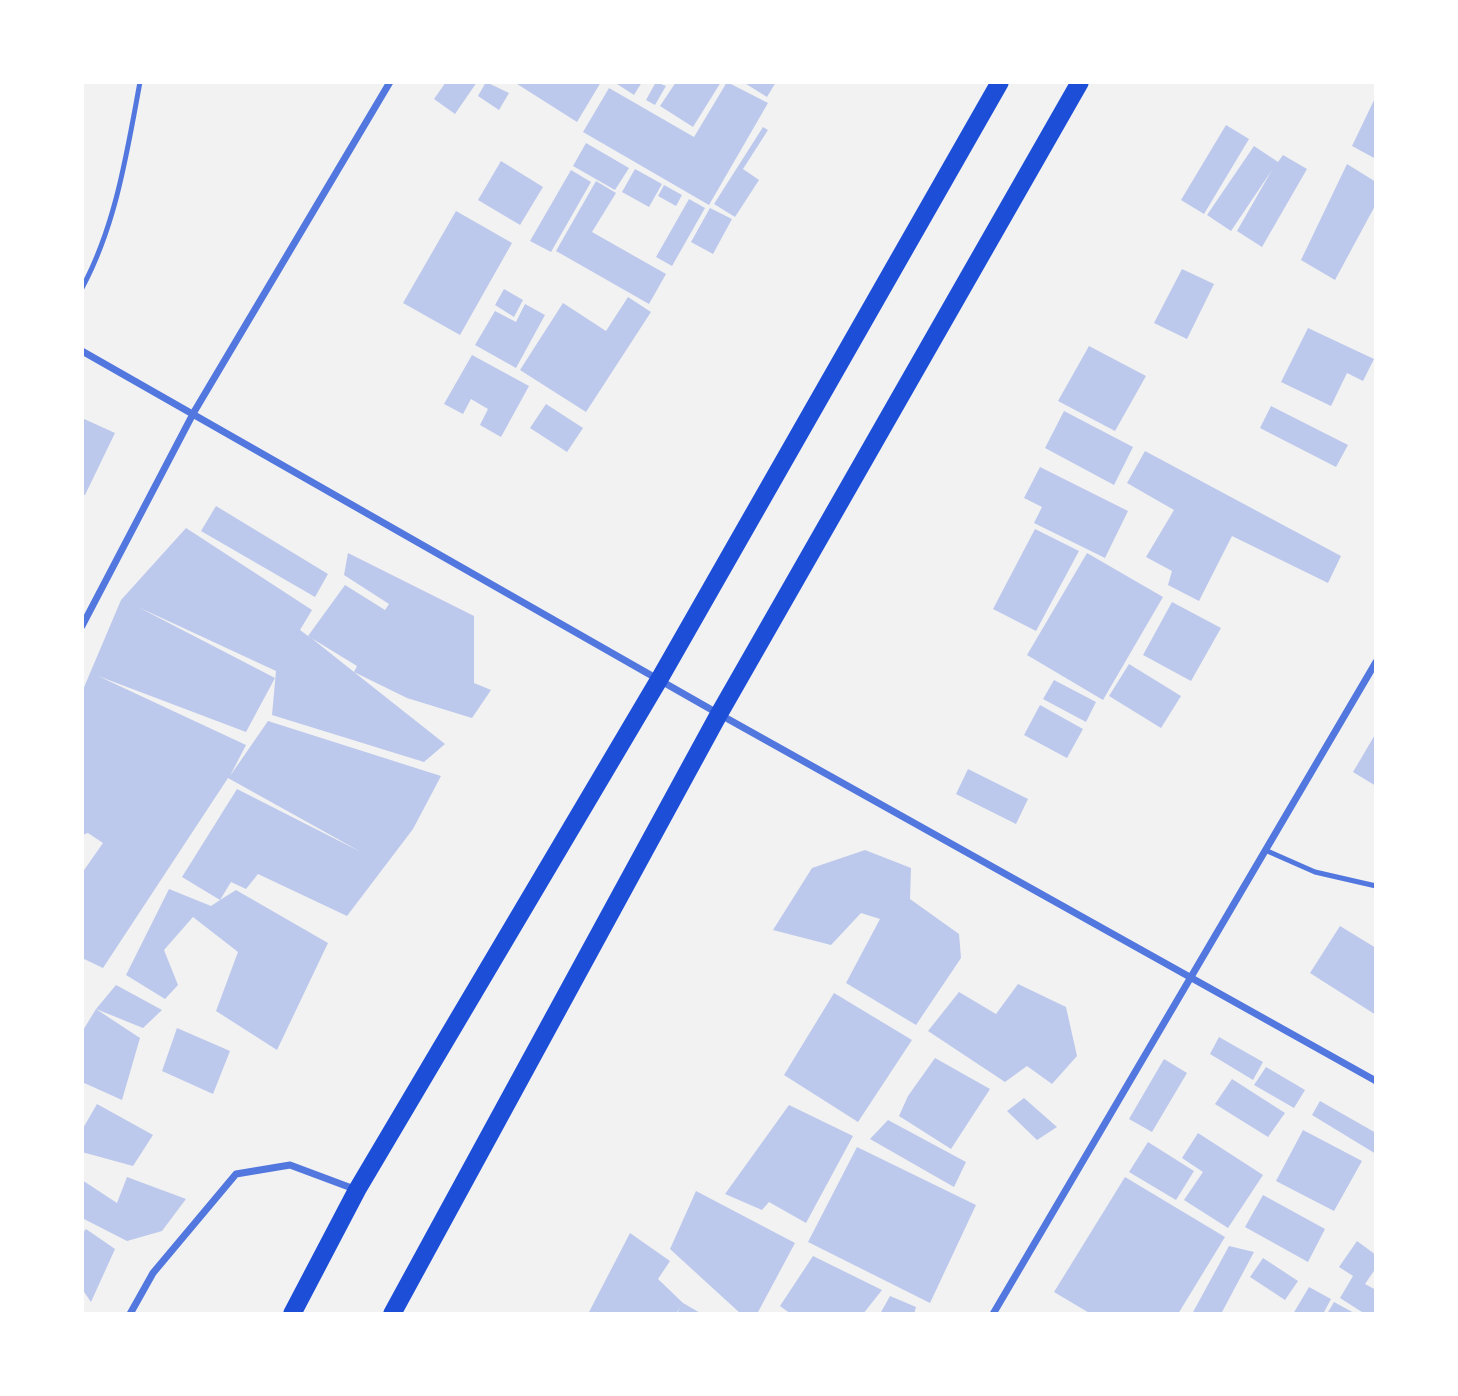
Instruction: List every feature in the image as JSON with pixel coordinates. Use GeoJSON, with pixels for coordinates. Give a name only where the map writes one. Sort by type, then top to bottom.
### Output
{"type":"FeatureCollection","features":[{"type":"Feature","properties":{"kind":"main road"},"geometry":{"type":"LineString","coordinates":[[292,1314],[357,1191],[660,678],[1000,82]]}},
{"type":"Feature","properties":{"kind":"main road"},"geometry":{"type":"LineString","coordinates":[[392,1314],[719,714],[1080,82]]}},
{"type":"Feature","properties":{"kind":"street"},"geometry":{"type":"LineString","coordinates":[[82,626],[194,412],[390,82]]}},
{"type":"Feature","properties":{"kind":"street"},"geometry":{"type":"LineString","coordinates":[[82,351],[194,412],[719,714],[1376,1081]]}},
{"type":"Feature","properties":{"kind":"street"},"geometry":{"type":"LineString","coordinates":[[993,1314],[1376,662]]}},
{"type":"Feature","properties":{"kind":"street"},"geometry":{"type":"LineString","coordinates":[[130,1314],[153,1273],[236,1174],[290,1165],[357,1191]]}},
{"type":"Feature","properties":{"kind":"lane"},"geometry":{"type":"LineString","coordinates":[[82,288],[99,256],[124,168],[140,82]]}},
{"type":"Feature","properties":{"kind":"lane"},"geometry":{"type":"LineString","coordinates":[[1265,849],[1315,872],[1376,886]]}},
{"type":"Feature","properties":{"kind":"building"},"geometry":{"type":"Polygon","coordinates":[[[446,82],[477,82],[455,114],[434,99],[446,82]]]}},
{"type":"Feature","properties":{"kind":"building"},"geometry":{"type":"Polygon","coordinates":[[[486,82],[509,93],[499,110],[478,96],[486,82]]]}},
{"type":"Feature","properties":{"kind":"building"},"geometry":{"type":"Polygon","coordinates":[[[514,82],[601,82],[577,122],[514,82]]]}},
{"type":"Feature","properties":{"kind":"building"},"geometry":{"type":"Polygon","coordinates":[[[614,82],[642,82],[634,95],[614,82]]]}},
{"type":"Feature","properties":{"kind":"building"},"geometry":{"type":"Polygon","coordinates":[[[656,82],[666,86],[655,105],[646,100],[656,82]]]}},
{"type":"Feature","properties":{"kind":"building"},"geometry":{"type":"Polygon","coordinates":[[[676,82],[721,82],[693,127],[660,106],[676,82]]]}},
{"type":"Feature","properties":{"kind":"building"},"geometry":{"type":"Polygon","coordinates":[[[727,82],[768,103],[709,205],[583,132],[609,88],[694,137],[727,82]]]}},
{"type":"Feature","properties":{"kind":"building"},"geometry":{"type":"Polygon","coordinates":[[[743,82],[776,82],[767,97],[743,82]]]}},
{"type":"Feature","properties":{"kind":"building"},"geometry":{"type":"Polygon","coordinates":[[[1376,96],[1376,159],[1352,146],[1376,96]]]}},
{"type":"Feature","properties":{"kind":"building"},"geometry":{"type":"Polygon","coordinates":[[[1226,125],[1249,139],[1204,214],[1181,200],[1226,125]]]}},
{"type":"Feature","properties":{"kind":"building"},"geometry":{"type":"Polygon","coordinates":[[[763,127],[768,130],[743,169],[759,180],[735,217],[714,204],[763,127]]]}},
{"type":"Feature","properties":{"kind":"building"},"geometry":{"type":"Polygon","coordinates":[[[586,143],[629,168],[615,190],[573,166],[586,143]]]}},
{"type":"Feature","properties":{"kind":"building"},"geometry":{"type":"Polygon","coordinates":[[[1254,146],[1278,162],[1283,155],[1307,169],[1262,247],[1237,231],[1272,170],[1231,231],[1207,215],[1254,146]]]}},
{"type":"Feature","properties":{"kind":"building"},"geometry":{"type":"Polygon","coordinates":[[[501,161],[543,187],[520,225],[478,200],[501,161]]]}},
{"type":"Feature","properties":{"kind":"building"},"geometry":{"type":"Polygon","coordinates":[[[1347,164],[1376,182],[1376,204],[1335,280],[1301,260],[1347,164]]]}},
{"type":"Feature","properties":{"kind":"building"},"geometry":{"type":"Polygon","coordinates":[[[635,169],[662,184],[649,207],[622,192],[635,169]]]}},
{"type":"Feature","properties":{"kind":"building"},"geometry":{"type":"Polygon","coordinates":[[[571,170],[591,182],[551,252],[530,241],[571,170]]]}},
{"type":"Feature","properties":{"kind":"building"},"geometry":{"type":"Polygon","coordinates":[[[596,181],[616,193],[592,232],[666,274],[649,304],[556,251],[596,181]]]}},
{"type":"Feature","properties":{"kind":"building"},"geometry":{"type":"Polygon","coordinates":[[[664,185],[682,195],[676,206],[658,196],[664,185]]]}},
{"type":"Feature","properties":{"kind":"building"},"geometry":{"type":"Polygon","coordinates":[[[689,199],[705,208],[672,266],[656,257],[689,199]]]}},
{"type":"Feature","properties":{"kind":"building"},"geometry":{"type":"Polygon","coordinates":[[[710,208],[732,219],[713,254],[691,242],[710,208]]]}},
{"type":"Feature","properties":{"kind":"building"},"geometry":{"type":"Polygon","coordinates":[[[456,211],[512,243],[460,335],[403,303],[456,211]]]}},
{"type":"Feature","properties":{"kind":"building"},"geometry":{"type":"Polygon","coordinates":[[[1182,269],[1214,284],[1187,339],[1154,323],[1182,269]]]}},
{"type":"Feature","properties":{"kind":"building"},"geometry":{"type":"Polygon","coordinates":[[[504,289],[523,300],[514,317],[495,305],[504,289]]]}},
{"type":"Feature","properties":{"kind":"building"},"geometry":{"type":"Polygon","coordinates":[[[628,297],[651,312],[586,412],[520,370],[563,303],[606,331],[628,297]]]}},
{"type":"Feature","properties":{"kind":"building"},"geometry":{"type":"Polygon","coordinates":[[[525,304],[545,315],[516,368],[475,345],[495,311],[516,322],[525,304]]]}},
{"type":"Feature","properties":{"kind":"building"},"geometry":{"type":"Polygon","coordinates":[[[1308,328],[1374,359],[1363,381],[1347,373],[1331,406],[1281,382],[1308,328]]]}},
{"type":"Feature","properties":{"kind":"building"},"geometry":{"type":"Polygon","coordinates":[[[1089,346],[1146,376],[1115,431],[1058,401],[1089,346]]]}},
{"type":"Feature","properties":{"kind":"building"},"geometry":{"type":"Polygon","coordinates":[[[472,355],[529,386],[501,437],[480,425],[488,409],[471,399],[463,414],[444,404],[472,355]]]}},
{"type":"Feature","properties":{"kind":"building"},"geometry":{"type":"Polygon","coordinates":[[[546,404],[583,428],[567,452],[530,428],[546,404]]]}},
{"type":"Feature","properties":{"kind":"building"},"geometry":{"type":"Polygon","coordinates":[[[1271,406],[1348,445],[1336,467],[1260,428],[1271,406]]]}},
{"type":"Feature","properties":{"kind":"building"},"geometry":{"type":"Polygon","coordinates":[[[1064,411],[1133,447],[1114,485],[1045,448],[1064,411]]]}},
{"type":"Feature","properties":{"kind":"building"},"geometry":{"type":"Polygon","coordinates":[[[82,418],[115,433],[85,495],[82,495],[82,418]]]}},
{"type":"Feature","properties":{"kind":"building"},"geometry":{"type":"Polygon","coordinates":[[[1145,451],[1341,556],[1328,583],[1232,536],[1199,601],[1168,585],[1172,571],[1146,557],[1174,510],[1127,483],[1145,451]]]}},
{"type":"Feature","properties":{"kind":"building"},"geometry":{"type":"Polygon","coordinates":[[[1040,467],[1128,511],[1105,558],[1034,523],[1042,507],[1024,498],[1040,467]]]}},
{"type":"Feature","properties":{"kind":"building"},"geometry":{"type":"Polygon","coordinates":[[[216,506],[328,574],[315,597],[201,531],[216,506]]]}},
{"type":"Feature","properties":{"kind":"building"},"geometry":{"type":"Polygon","coordinates":[[[186,528],[312,610],[300,630],[445,744],[424,762],[272,715],[276,671],[138,607],[275,678],[246,732],[98,676],[246,745],[230,776],[268,721],[441,776],[413,829],[347,916],[258,874],[246,889],[231,882],[220,900],[182,877],[237,789],[361,852],[228,778],[103,968],[82,958],[82,873],[103,843],[88,833],[82,835],[82,692],[121,600],[186,528]]]}},
{"type":"Feature","properties":{"kind":"building"},"geometry":{"type":"Polygon","coordinates":[[[1035,529],[1079,551],[1036,631],[993,609],[1035,529]]]}},
{"type":"Feature","properties":{"kind":"building"},"geometry":{"type":"Polygon","coordinates":[[[348,553],[474,616],[474,683],[491,690],[472,718],[407,698],[354,672],[357,666],[308,636],[345,585],[385,610],[389,604],[344,575],[348,553]]]}},
{"type":"Feature","properties":{"kind":"building"},"geometry":{"type":"Polygon","coordinates":[[[1087,553],[1163,597],[1103,700],[1027,655],[1087,553]]]}},
{"type":"Feature","properties":{"kind":"building"},"geometry":{"type":"Polygon","coordinates":[[[1172,602],[1221,628],[1191,681],[1143,655],[1172,602]]]}},
{"type":"Feature","properties":{"kind":"building"},"geometry":{"type":"Polygon","coordinates":[[[1129,664],[1181,696],[1161,728],[1109,696],[1129,664]]]}},
{"type":"Feature","properties":{"kind":"building"},"geometry":{"type":"Polygon","coordinates":[[[1054,680],[1096,702],[1086,722],[1043,699],[1054,680]]]}},
{"type":"Feature","properties":{"kind":"building"},"geometry":{"type":"Polygon","coordinates":[[[1040,705],[1083,729],[1067,758],[1024,735],[1040,705]]]}},
{"type":"Feature","properties":{"kind":"building"},"geometry":{"type":"Polygon","coordinates":[[[1376,733],[1376,786],[1353,772],[1376,733]]]}},
{"type":"Feature","properties":{"kind":"building"},"geometry":{"type":"Polygon","coordinates":[[[968,769],[1028,799],[1016,824],[956,794],[968,769]]]}},
{"type":"Feature","properties":{"kind":"building"},"geometry":{"type":"Polygon","coordinates":[[[865,850],[911,868],[910,899],[959,934],[961,958],[916,1025],[846,983],[880,919],[861,913],[831,945],[773,930],[812,868],[865,850]]]}},
{"type":"Feature","properties":{"kind":"building"},"geometry":{"type":"Polygon","coordinates":[[[169,889],[211,906],[236,890],[328,943],[277,1050],[216,1011],[238,952],[193,917],[164,950],[178,985],[165,999],[126,975],[169,889]]]}},
{"type":"Feature","properties":{"kind":"building"},"geometry":{"type":"Polygon","coordinates":[[[1340,926],[1376,948],[1376,1015],[1310,973],[1340,926]]]}},
{"type":"Feature","properties":{"kind":"building"},"geometry":{"type":"Polygon","coordinates":[[[1018,984],[1066,1007],[1077,1056],[1052,1084],[1027,1066],[1005,1082],[928,1031],[959,992],[996,1014],[1018,984]]]}},
{"type":"Feature","properties":{"kind":"building"},"geometry":{"type":"Polygon","coordinates":[[[116,985],[162,1010],[143,1028],[96,1009],[116,985]]]}},
{"type":"Feature","properties":{"kind":"building"},"geometry":{"type":"Polygon","coordinates":[[[834,993],[912,1040],[858,1122],[784,1075],[834,993]]]}},
{"type":"Feature","properties":{"kind":"building"},"geometry":{"type":"Polygon","coordinates":[[[96,1009],[140,1038],[122,1100],[82,1082],[82,1032],[96,1009]]]}},
{"type":"Feature","properties":{"kind":"building"},"geometry":{"type":"Polygon","coordinates":[[[177,1028],[230,1051],[213,1094],[162,1071],[177,1028]]]}},
{"type":"Feature","properties":{"kind":"building"},"geometry":{"type":"Polygon","coordinates":[[[1219,1037],[1263,1062],[1253,1080],[1210,1054],[1219,1037]]]}},
{"type":"Feature","properties":{"kind":"building"},"geometry":{"type":"Polygon","coordinates":[[[935,1058],[990,1089],[951,1149],[899,1116],[908,1096],[935,1058]]]}},
{"type":"Feature","properties":{"kind":"building"},"geometry":{"type":"Polygon","coordinates":[[[1164,1059],[1187,1073],[1152,1132],[1129,1119],[1164,1059]]]}},
{"type":"Feature","properties":{"kind":"building"},"geometry":{"type":"Polygon","coordinates":[[[1266,1067],[1305,1090],[1294,1108],[1254,1085],[1266,1067]]]}},
{"type":"Feature","properties":{"kind":"building"},"geometry":{"type":"Polygon","coordinates":[[[1232,1079],[1285,1113],[1268,1137],[1215,1104],[1232,1079]]]}},
{"type":"Feature","properties":{"kind":"building"},"geometry":{"type":"Polygon","coordinates":[[[1024,1098],[1057,1127],[1037,1140],[1007,1111],[1024,1098]]]}},
{"type":"Feature","properties":{"kind":"building"},"geometry":{"type":"Polygon","coordinates":[[[1320,1101],[1376,1133],[1376,1154],[1312,1115],[1320,1101]]]}},
{"type":"Feature","properties":{"kind":"building"},"geometry":{"type":"Polygon","coordinates":[[[97,1104],[153,1135],[133,1166],[82,1152],[82,1130],[97,1104]]]}},
{"type":"Feature","properties":{"kind":"building"},"geometry":{"type":"Polygon","coordinates":[[[789,1105],[853,1136],[806,1223],[769,1202],[762,1210],[725,1194],[789,1105]]]}},
{"type":"Feature","properties":{"kind":"building"},"geometry":{"type":"Polygon","coordinates":[[[888,1120],[966,1162],[954,1187],[870,1139],[888,1120]]]}},
{"type":"Feature","properties":{"kind":"building"},"geometry":{"type":"Polygon","coordinates":[[[1303,1130],[1362,1161],[1334,1211],[1276,1181],[1303,1130]]]}},
{"type":"Feature","properties":{"kind":"building"},"geometry":{"type":"Polygon","coordinates":[[[1198,1133],[1263,1175],[1228,1228],[1184,1200],[1203,1172],[1182,1158],[1198,1133]]]}},
{"type":"Feature","properties":{"kind":"building"},"geometry":{"type":"Polygon","coordinates":[[[1148,1142],[1194,1171],[1176,1200],[1129,1172],[1148,1142]]]}},
{"type":"Feature","properties":{"kind":"building"},"geometry":{"type":"Polygon","coordinates":[[[857,1147],[976,1205],[930,1303],[808,1242],[857,1147]]]}},
{"type":"Feature","properties":{"kind":"building"},"geometry":{"type":"Polygon","coordinates":[[[127,1177],[186,1199],[162,1231],[127,1241],[82,1218],[82,1180],[117,1203],[127,1177]]]}},
{"type":"Feature","properties":{"kind":"building"},"geometry":{"type":"Polygon","coordinates":[[[1125,1177],[1225,1237],[1178,1314],[1091,1314],[1054,1292],[1125,1177]]]}},
{"type":"Feature","properties":{"kind":"building"},"geometry":{"type":"Polygon","coordinates":[[[696,1191],[795,1243],[757,1314],[741,1314],[670,1249],[696,1191]]]}},
{"type":"Feature","properties":{"kind":"building"},"geometry":{"type":"Polygon","coordinates":[[[1263,1195],[1325,1229],[1308,1262],[1245,1227],[1263,1195]]]}},
{"type":"Feature","properties":{"kind":"building"},"geometry":{"type":"Polygon","coordinates":[[[86,1229],[115,1249],[91,1302],[82,1289],[82,1234],[86,1229]]]}},
{"type":"Feature","properties":{"kind":"building"},"geometry":{"type":"Polygon","coordinates":[[[630,1233],[670,1261],[658,1279],[683,1303],[702,1314],[677,1314],[680,1307],[676,1314],[588,1314],[630,1233]]]}},
{"type":"Feature","properties":{"kind":"building"},"geometry":{"type":"Polygon","coordinates":[[[1357,1241],[1376,1255],[1376,1268],[1365,1284],[1376,1290],[1376,1314],[1365,1314],[1340,1298],[1353,1276],[1339,1267],[1357,1241]]]}},
{"type":"Feature","properties":{"kind":"building"},"geometry":{"type":"Polygon","coordinates":[[[1229,1246],[1254,1252],[1221,1314],[1192,1314],[1229,1246]]]}},
{"type":"Feature","properties":{"kind":"building"},"geometry":{"type":"Polygon","coordinates":[[[813,1256],[882,1290],[863,1314],[791,1314],[780,1306],[813,1256]]]}},
{"type":"Feature","properties":{"kind":"building"},"geometry":{"type":"Polygon","coordinates":[[[1263,1258],[1298,1281],[1285,1300],[1250,1277],[1263,1258]]]}},
{"type":"Feature","properties":{"kind":"building"},"geometry":{"type":"Polygon","coordinates":[[[1309,1287],[1331,1299],[1323,1314],[1293,1314],[1309,1287]]]}},
{"type":"Feature","properties":{"kind":"building"},"geometry":{"type":"Polygon","coordinates":[[[890,1296],[916,1307],[914,1314],[880,1314],[890,1296]]]}},
{"type":"Feature","properties":{"kind":"building"},"geometry":{"type":"Polygon","coordinates":[[[1334,1302],[1356,1314],[1327,1314],[1334,1302]]]}}]}
